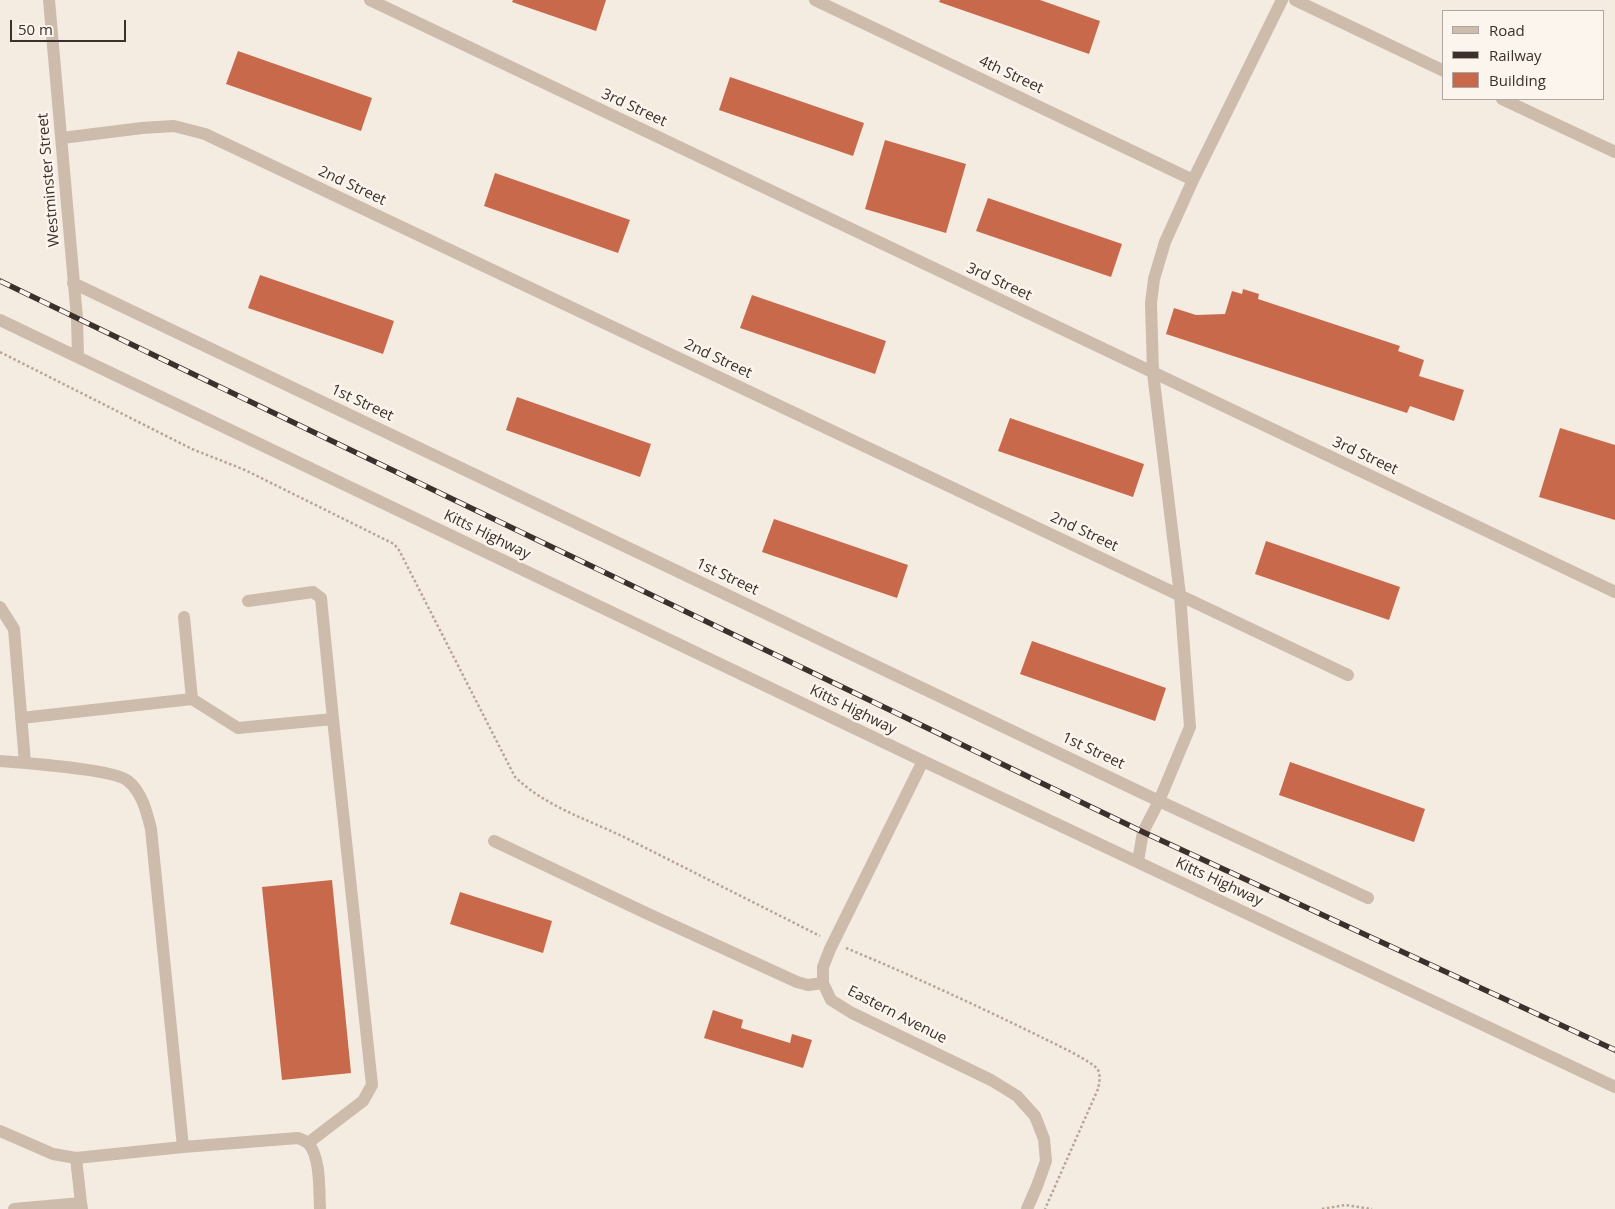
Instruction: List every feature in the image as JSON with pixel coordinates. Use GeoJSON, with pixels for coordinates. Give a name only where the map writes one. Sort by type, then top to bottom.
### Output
{"type":"FeatureCollection","features":[{"type":"Feature","properties":{"kind":"street","name":"Westminster Street"},"geometry":{"type":"LineString","coordinates":[[49,0],[62,138],[78,357]]}},
{"type":"Feature","properties":{"kind":"street","name":"3rd Street"},"geometry":{"type":"LineString","coordinates":[[370,0],[1615,592]]}},
{"type":"Feature","properties":{"kind":"street","name":"4th Street"},"geometry":{"type":"LineString","coordinates":[[814,0],[1193,180]]}},
{"type":"Feature","properties":{"kind":"street"},"geometry":{"type":"LineString","coordinates":[[1138,861],[1143,832],[1160,801],[1190,727],[1180,595],[1153,373],[1151,303],[1154,279],[1165,242],[1193,180],[1282,0]]}},
{"type":"Feature","properties":{"kind":"street"},"geometry":{"type":"LineString","coordinates":[[1295,0],[1442,70]]}},
{"type":"Feature","properties":{"kind":"street"},"geometry":{"type":"LineString","coordinates":[[1504,100],[1615,152]]}},
{"type":"Feature","properties":{"kind":"street","name":"2nd Street"},"geometry":{"type":"LineString","coordinates":[[62,138],[174,126],[205,134],[1348,675]]}},
{"type":"Feature","properties":{"kind":"street","name":"1st Street"},"geometry":{"type":"LineString","coordinates":[[73,283],[1160,801],[1368,898]]}},
{"type":"Feature","properties":{"kind":"street","name":"Kitts Highway"},"geometry":{"type":"LineString","coordinates":[[0,320],[923,761],[1615,1087]]}},
{"type":"Feature","properties":{"kind":"street"},"geometry":{"type":"LineString","coordinates":[[248,601],[312,592],[321,598],[332,719],[372,1085],[363,1101],[308,1143]]}},
{"type":"Feature","properties":{"kind":"street"},"geometry":{"type":"LineString","coordinates":[[0,607],[14,629],[26,763]]}},
{"type":"Feature","properties":{"kind":"street"},"geometry":{"type":"LineString","coordinates":[[184,617],[192,699]]}},
{"type":"Feature","properties":{"kind":"street"},"geometry":{"type":"LineString","coordinates":[[21,718],[192,699],[238,728],[332,719]]}},
{"type":"Feature","properties":{"kind":"street"},"geometry":{"type":"LineString","coordinates":[[0,761],[110,773],[119,776],[128,780],[137,792],[146,810],[151,829],[183,1147]]}},
{"type":"Feature","properties":{"kind":"street"},"geometry":{"type":"LineString","coordinates":[[494,841],[797,982],[808,985],[823,983],[823,967],[833,942],[923,761]]}},
{"type":"Feature","properties":{"kind":"street","name":"Eastern Avenue"},"geometry":{"type":"LineString","coordinates":[[823,983],[831,1000],[852,1013],[991,1080],[1017,1096],[1035,1116],[1044,1139],[1046,1161],[1027,1209]]}},
{"type":"Feature","properties":{"kind":"street"},"geometry":{"type":"LineString","coordinates":[[0,1130],[53,1154],[76,1158],[287,1137],[298,1138],[308,1143],[314,1153],[317,1164],[320,1209]]}},
{"type":"Feature","properties":{"kind":"street"},"geometry":{"type":"LineString","coordinates":[[14,1209],[82,1206],[76,1158]]}},
{"type":"Feature","properties":{"kind":"path"},"geometry":{"type":"LineString","coordinates":[[0,352],[192,449],[245,470],[394,544],[399,550],[515,777],[526,787],[567,811],[833,942],[965,1000],[1091,1063],[1098,1070],[1100,1079],[1098,1089],[1045,1209]]}},
{"type":"Feature","properties":{"kind":"path"},"geometry":{"type":"LineString","coordinates":[[1322,1209],[1345,1204],[1372,1209]]}},
{"type":"Feature","properties":{"kind":"building"},"geometry":{"type":"Polygon","coordinates":[[[513,0],[606,0],[596,31],[512,2],[513,0]]]}},
{"type":"Feature","properties":{"kind":"building"},"geometry":{"type":"Polygon","coordinates":[[[940,0],[1040,0],[1100,21],[1089,54],[939,2],[940,0]]]}},
{"type":"Feature","properties":{"kind":"building"},"geometry":{"type":"Polygon","coordinates":[[[238,51],[372,98],[361,131],[226,84],[238,51]]]}},
{"type":"Feature","properties":{"kind":"building"},"geometry":{"type":"Polygon","coordinates":[[[730,77],[864,123],[853,156],[719,110],[730,77]]]}},
{"type":"Feature","properties":{"kind":"building"},"geometry":{"type":"Polygon","coordinates":[[[885,140],[966,164],[946,233],[865,209],[885,140]]]}},
{"type":"Feature","properties":{"kind":"building"},"geometry":{"type":"Polygon","coordinates":[[[495,173],[630,220],[618,253],[484,206],[495,173]]]}},
{"type":"Feature","properties":{"kind":"building"},"geometry":{"type":"Polygon","coordinates":[[[988,198],[1122,244],[1111,277],[976,231],[988,198]]]}},
{"type":"Feature","properties":{"kind":"building"},"geometry":{"type":"Polygon","coordinates":[[[260,275],[394,321],[383,354],[248,308],[260,275]]]}},
{"type":"Feature","properties":{"kind":"building"},"geometry":{"type":"Polygon","coordinates":[[[1243,289],[1259,294],[1258,299],[1400,346],[1398,351],[1424,360],[1419,376],[1464,390],[1454,421],[1410,406],[1407,413],[1166,334],[1174,308],[1196,315],[1225,314],[1232,291],[1242,294],[1243,289]]]}},
{"type":"Feature","properties":{"kind":"building"},"geometry":{"type":"Polygon","coordinates":[[[752,295],[886,341],[875,374],[740,328],[752,295]]]}},
{"type":"Feature","properties":{"kind":"building"},"geometry":{"type":"Polygon","coordinates":[[[517,397],[651,444],[640,477],[506,430],[517,397]]]}},
{"type":"Feature","properties":{"kind":"building"},"geometry":{"type":"Polygon","coordinates":[[[1010,418],[1144,464],[1133,497],[998,451],[1010,418]]]}},
{"type":"Feature","properties":{"kind":"building"},"geometry":{"type":"Polygon","coordinates":[[[1560,428],[1615,445],[1615,520],[1539,497],[1560,428]]]}},
{"type":"Feature","properties":{"kind":"building"},"geometry":{"type":"Polygon","coordinates":[[[774,519],[908,565],[897,598],[762,552],[774,519]]]}},
{"type":"Feature","properties":{"kind":"building"},"geometry":{"type":"Polygon","coordinates":[[[1266,541],[1400,587],[1389,620],[1255,574],[1266,541]]]}},
{"type":"Feature","properties":{"kind":"building"},"geometry":{"type":"Polygon","coordinates":[[[1032,641],[1166,688],[1155,721],[1020,674],[1032,641]]]}},
{"type":"Feature","properties":{"kind":"building"},"geometry":{"type":"Polygon","coordinates":[[[1290,762],[1425,809],[1414,842],[1279,795],[1290,762]]]}},
{"type":"Feature","properties":{"kind":"building"},"geometry":{"type":"Polygon","coordinates":[[[332,880],[351,1073],[282,1080],[262,887],[332,880]]]}},
{"type":"Feature","properties":{"kind":"building"},"geometry":{"type":"Polygon","coordinates":[[[460,892],[552,921],[543,953],[450,924],[460,892]]]}},
{"type":"Feature","properties":{"kind":"building"},"geometry":{"type":"Polygon","coordinates":[[[713,1010],[743,1020],[741,1028],[790,1043],[792,1034],[812,1040],[803,1068],[704,1038],[713,1010]]]}},
{"type":"Feature","properties":{"kind":"railway"},"geometry":{"type":"LineString","coordinates":[[0,281],[1143,832],[1615,1050]]}}]}
